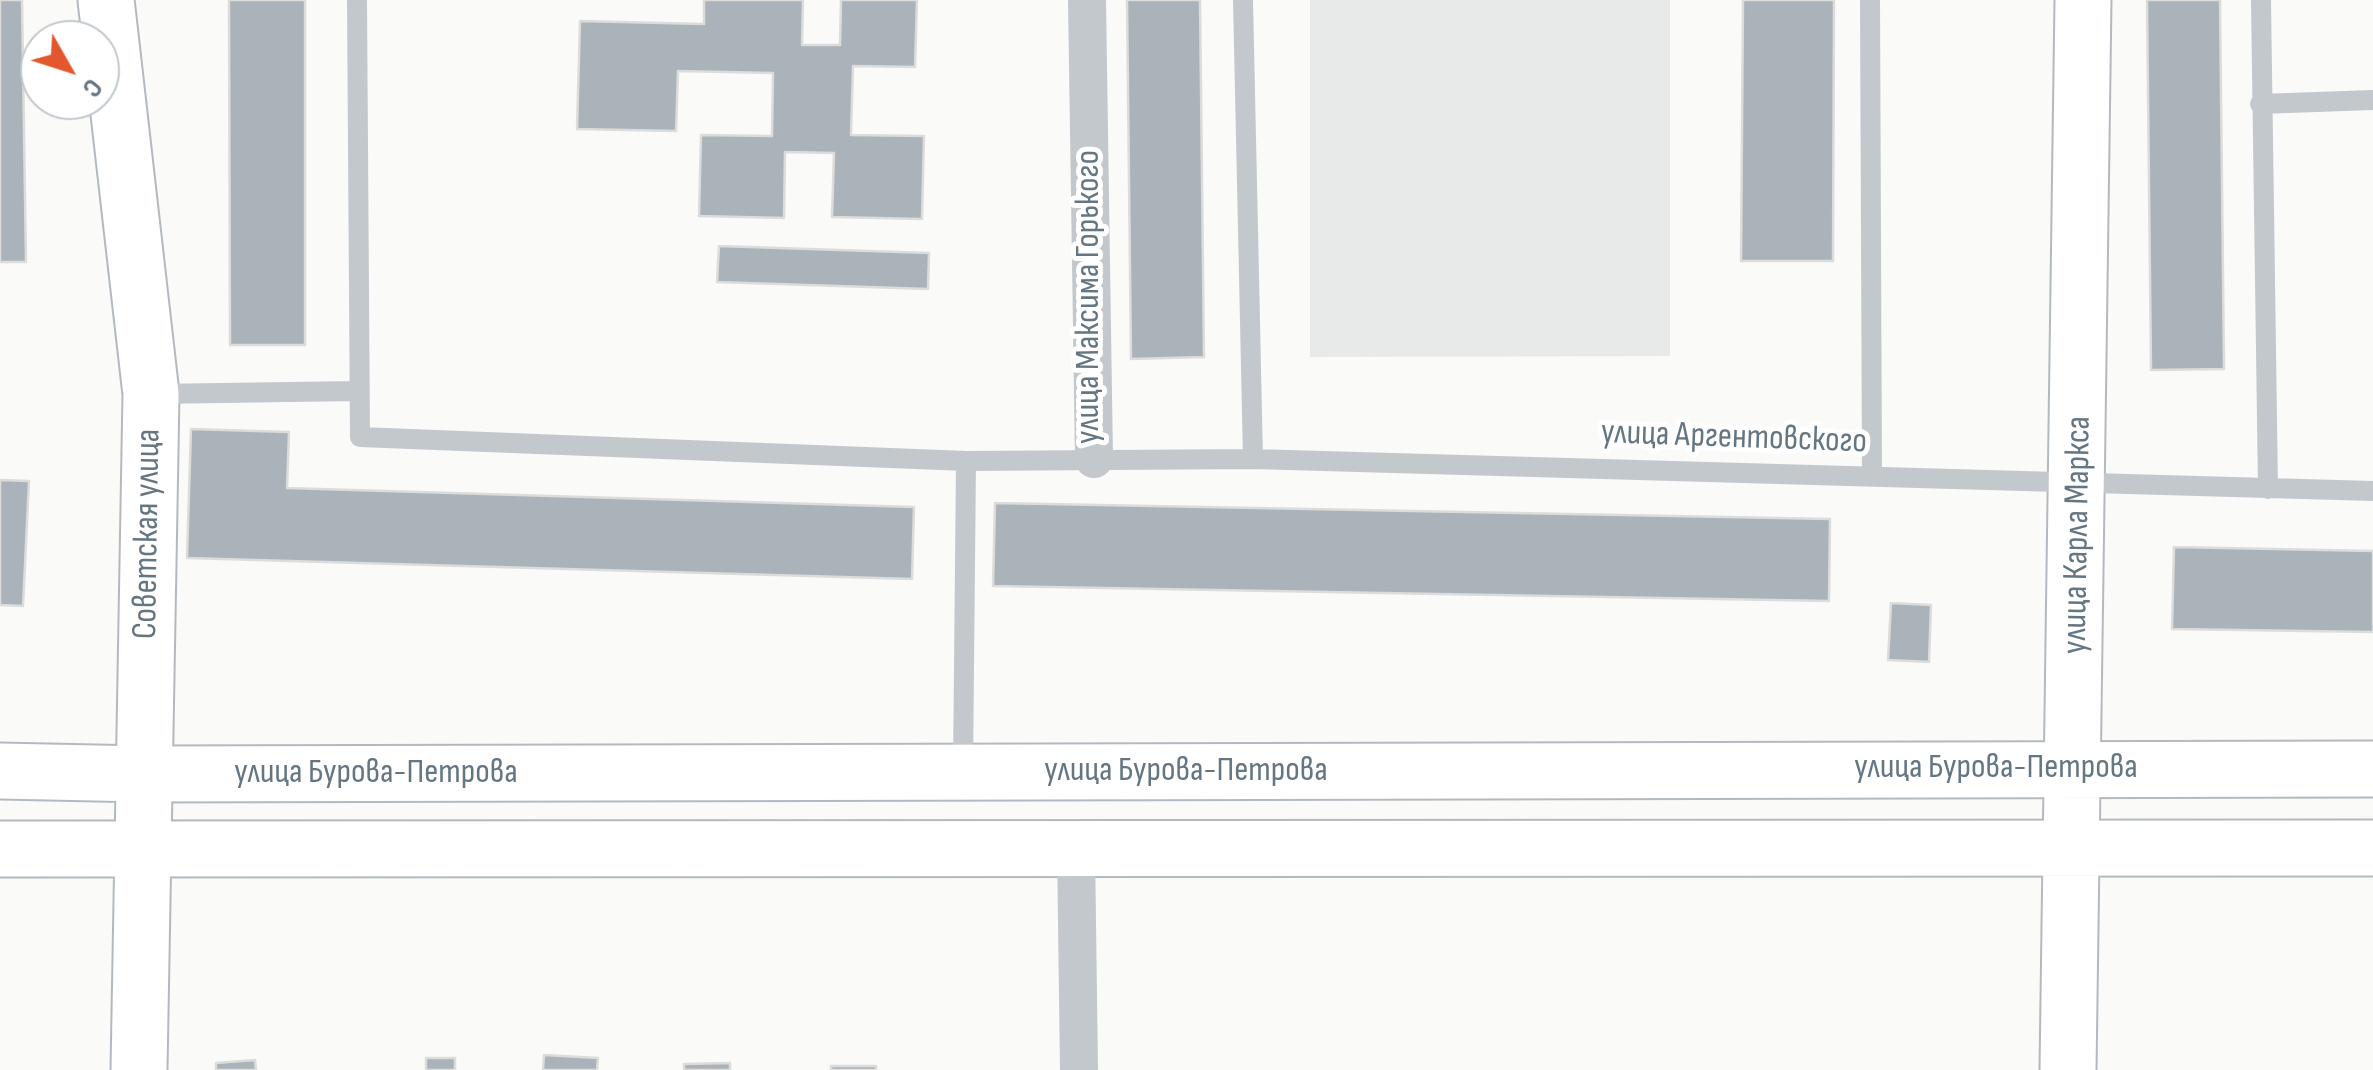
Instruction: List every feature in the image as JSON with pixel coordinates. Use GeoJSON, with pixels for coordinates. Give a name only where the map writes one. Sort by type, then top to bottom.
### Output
{"type":"FeatureCollection","features":[{"type":"Feature","properties":{"kind":"main road","name":"Советская улица"},"geometry":{"type":"LineString","coordinates":[[106,0],[151,394],[139,1070]]}},
{"type":"Feature","properties":{"kind":"main road","name":"улица Карла Маркса"},"geometry":{"type":"LineString","coordinates":[[2068,1070],[2083,0]]}},
{"type":"Feature","properties":{"kind":"main road","name":"улица Бурова-Петрова"},"geometry":{"type":"LineString","coordinates":[[0,771],[144,774],[2373,769]]}},
{"type":"Feature","properties":{"kind":"main road"},"geometry":{"type":"LineString","coordinates":[[0,848],[143,851],[2373,848]]}},
{"type":"Feature","properties":{"kind":"street","name":"улица Максима Горького"},"geometry":{"type":"LineString","coordinates":[[1087,0],[1094,459]]}},
{"type":"Feature","properties":{"kind":"street"},"geometry":{"type":"LineString","coordinates":[[1076,848],[1079,1070]]}},
{"type":"Feature","properties":{"kind":"lane"},"geometry":{"type":"LineString","coordinates":[[151,394],[357,391],[357,0]]}},
{"type":"Feature","properties":{"kind":"lane"},"geometry":{"type":"LineString","coordinates":[[1243,0],[1252,460]]}},
{"type":"Feature","properties":{"kind":"lane"},"geometry":{"type":"LineString","coordinates":[[1870,0],[1872,474]]}},
{"type":"Feature","properties":{"kind":"lane"},"geometry":{"type":"LineString","coordinates":[[2261,0],[2268,489]]}},
{"type":"Feature","properties":{"kind":"lane"},"geometry":{"type":"LineString","coordinates":[[2260,104],[2373,100]]}},
{"type":"Feature","properties":{"kind":"lane","name":"улица Максима Горького"},"geometry":{"type":"LineString","coordinates":[[357,391],[360,437],[966,462],[1094,459]]}},
{"type":"Feature","properties":{"kind":"lane","name":"улица Аргентовского"},"geometry":{"type":"LineString","coordinates":[[1094,459],[1872,474],[2078,486],[2373,491]]}},
{"type":"Feature","properties":{"kind":"lane"},"geometry":{"type":"LineString","coordinates":[[963,772],[966,462]]}},
{"type":"Feature","properties":{"kind":"shaded area"},"geometry":{"type":"Polygon","coordinates":[[[1310,0],[1670,0],[1670,356],[1310,357],[1310,0]]]}},
{"type":"Feature","properties":{"kind":"building"},"geometry":{"type":"Polygon","coordinates":[[[0,0],[22,0],[20,120],[24,120],[26,262],[0,262],[0,0]]]}},
{"type":"Feature","properties":{"kind":"building"},"geometry":{"type":"Polygon","coordinates":[[[229,0],[305,0],[305,345],[230,345],[229,0]]]}},
{"type":"Feature","properties":{"kind":"building"},"geometry":{"type":"Polygon","coordinates":[[[704,0],[803,0],[802,45],[840,45],[841,0],[917,0],[915,67],[853,66],[851,135],[924,136],[922,219],[832,217],[834,153],[785,152],[784,218],[699,216],[701,135],[772,136],[773,73],[678,71],[676,131],[577,129],[580,21],[704,24],[704,0]]]}},
{"type":"Feature","properties":{"kind":"building"},"geometry":{"type":"Polygon","coordinates":[[[1127,0],[1200,0],[1204,357],[1131,359],[1127,0]]]}},
{"type":"Feature","properties":{"kind":"building"},"geometry":{"type":"Polygon","coordinates":[[[1743,0],[1834,0],[1833,261],[1741,261],[1743,0]]]}},
{"type":"Feature","properties":{"kind":"building"},"geometry":{"type":"Polygon","coordinates":[[[2147,0],[2220,0],[2224,369],[2151,370],[2147,0]]]}},
{"type":"Feature","properties":{"kind":"building"},"geometry":{"type":"Polygon","coordinates":[[[719,246],[929,253],[928,289],[717,282],[719,246]]]}},
{"type":"Feature","properties":{"kind":"building"},"geometry":{"type":"Polygon","coordinates":[[[191,429],[289,432],[287,488],[914,507],[912,579],[187,558],[191,429]]]}},
{"type":"Feature","properties":{"kind":"building"},"geometry":{"type":"Polygon","coordinates":[[[0,480],[29,481],[23,606],[0,605],[0,480]]]}},
{"type":"Feature","properties":{"kind":"building"},"geometry":{"type":"Polygon","coordinates":[[[995,503],[1830,519],[1829,601],[993,586],[995,503]]]}},
{"type":"Feature","properties":{"kind":"building"},"geometry":{"type":"Polygon","coordinates":[[[2174,547],[2373,551],[2373,632],[2172,629],[2174,547]]]}},
{"type":"Feature","properties":{"kind":"building"},"geometry":{"type":"Polygon","coordinates":[[[1891,603],[1931,605],[1929,662],[1888,660],[1891,603]]]}},
{"type":"Feature","properties":{"kind":"building"},"geometry":{"type":"Polygon","coordinates":[[[544,1055],[598,1058],[597,1070],[543,1070],[544,1055]]]}},
{"type":"Feature","properties":{"kind":"building"},"geometry":{"type":"Polygon","coordinates":[[[426,1058],[455,1058],[455,1070],[426,1070],[426,1058]]]}},
{"type":"Feature","properties":{"kind":"building"},"geometry":{"type":"Polygon","coordinates":[[[255,1060],[256,1070],[216,1070],[216,1063],[255,1060]]]}},
{"type":"Feature","properties":{"kind":"building"},"geometry":{"type":"Polygon","coordinates":[[[730,1063],[730,1070],[684,1070],[684,1064],[730,1063]]]}},
{"type":"Feature","properties":{"kind":"building"},"geometry":{"type":"Polygon","coordinates":[[[831,1066],[876,1066],[876,1070],[831,1070],[831,1066]]]}}]}
